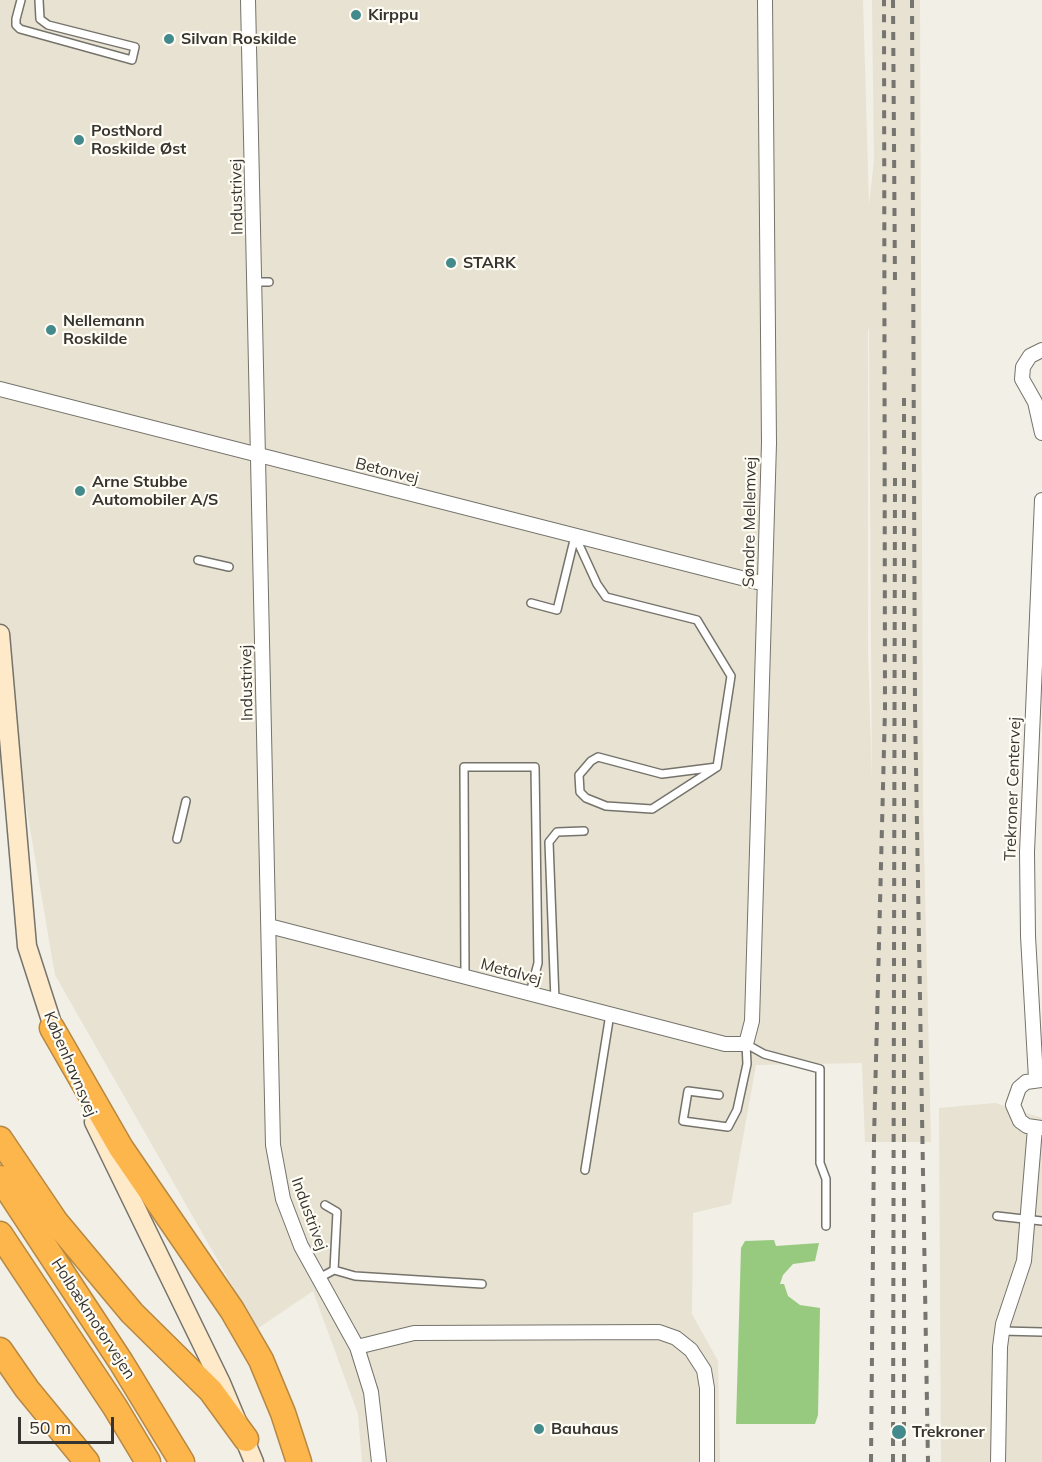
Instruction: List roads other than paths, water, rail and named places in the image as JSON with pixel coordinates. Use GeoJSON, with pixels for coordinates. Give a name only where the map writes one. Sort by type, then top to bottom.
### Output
{"type":"FeatureCollection","features":[{"type":"Feature","properties":{"kind":"highway"},"geometry":{"type":"LineString","coordinates":[[52,1028],[121,1148],[232,1310],[261,1360],[284,1413],[299,1462]]}},
{"type":"Feature","properties":{"kind":"highway"},"geometry":{"type":"LineString","coordinates":[[0,1139],[56,1222],[132,1313],[211,1391],[250,1451]]}},
{"type":"Feature","properties":{"kind":"highway","name":"Holbækmotorvejen"},"geometry":{"type":"LineString","coordinates":[[0,1178],[122,1362],[182,1462]]}},
{"type":"Feature","properties":{"kind":"highway","name":"Holbækmotorvejen"},"geometry":{"type":"LineString","coordinates":[[0,1234],[115,1407],[148,1462]]}},
{"type":"Feature","properties":{"kind":"highway"},"geometry":{"type":"LineString","coordinates":[[0,1350],[27,1389],[87,1462]]}},
{"type":"Feature","properties":{"kind":"main road","name":"Københavnsvej"},"geometry":{"type":"LineString","coordinates":[[0,634],[27,946],[52,1028],[250,1451]]}},
{"type":"Feature","properties":{"kind":"street","name":"Industrivej"},"geometry":{"type":"LineString","coordinates":[[248,0],[262,282],[259,455],[273,1144],[286,1207],[301,1246],[357,1347],[371,1392],[379,1462]]}},
{"type":"Feature","properties":{"kind":"street","name":"Søndre Mellemvej"},"geometry":{"type":"LineString","coordinates":[[746,1044],[752,1021],[769,403],[765,0]]}},
{"type":"Feature","properties":{"kind":"street"},"geometry":{"type":"LineString","coordinates":[[1042,350],[1030,356],[1023,367],[1022,379],[1035,402],[1042,433]]}},
{"type":"Feature","properties":{"kind":"street","name":"Betonvej"},"geometry":{"type":"LineString","coordinates":[[0,389],[765,584]]}},
{"type":"Feature","properties":{"kind":"street","name":"Trekroner Centervej"},"geometry":{"type":"LineString","coordinates":[[1039,1079],[1028,936],[1027,852],[1036,739],[1042,500]]}},
{"type":"Feature","properties":{"kind":"street","name":"Metalvej"},"geometry":{"type":"LineString","coordinates":[[269,926],[725,1044],[746,1044]]}},
{"type":"Feature","properties":{"kind":"street"},"geometry":{"type":"LineString","coordinates":[[998,1462],[1002,1331],[1035,1220],[1038,1128],[1020,1121],[1013,1106],[1019,1088],[1039,1079]]}},
{"type":"Feature","properties":{"kind":"street"},"geometry":{"type":"LineString","coordinates":[[357,1347],[414,1332],[658,1332],[676,1338],[691,1350],[704,1371],[707,1388],[706,1462]]}},
{"type":"Feature","properties":{"kind":"lane"},"geometry":{"type":"LineString","coordinates":[[21,0],[16,19],[16,25],[20,29],[132,60],[135,46],[48,25],[40,19],[39,0]]}},
{"type":"Feature","properties":{"kind":"lane"},"geometry":{"type":"LineString","coordinates":[[531,603],[556,610],[575,536]]}},
{"type":"Feature","properties":{"kind":"lane"},"geometry":{"type":"LineString","coordinates":[[575,536],[597,584],[606,597],[696,620],[731,676],[717,767],[652,809],[630,809],[594,803],[580,792],[578,784],[584,767],[598,757],[662,774],[717,767]]}},
{"type":"Feature","properties":{"kind":"lane"},"geometry":{"type":"LineString","coordinates":[[198,560],[229,567]]}},
{"type":"Feature","properties":{"kind":"lane"},"geometry":{"type":"LineString","coordinates":[[465,977],[464,767],[535,767],[538,963],[530,993]]}},
{"type":"Feature","properties":{"kind":"lane"},"geometry":{"type":"LineString","coordinates":[[177,839],[186,801]]}},
{"type":"Feature","properties":{"kind":"lane"},"geometry":{"type":"LineString","coordinates":[[555,1000],[549,842],[557,831],[584,831]]}},
{"type":"Feature","properties":{"kind":"lane"},"geometry":{"type":"LineString","coordinates":[[585,1170],[610,1014]]}},
{"type":"Feature","properties":{"kind":"lane"},"geometry":{"type":"LineString","coordinates":[[719,1095],[688,1091],[683,1121],[728,1127],[737,1110],[747,1064],[746,1044]]}},
{"type":"Feature","properties":{"kind":"lane"},"geometry":{"type":"LineString","coordinates":[[746,1044],[764,1054],[820,1069],[820,1163],[826,1179],[825,1226]]}},
{"type":"Feature","properties":{"kind":"lane"},"geometry":{"type":"LineString","coordinates":[[325,1205],[337,1212],[334,1270]]}},
{"type":"Feature","properties":{"kind":"lane"},"geometry":{"type":"LineString","coordinates":[[997,1216],[1035,1220]]}},
{"type":"Feature","properties":{"kind":"lane"},"geometry":{"type":"LineString","coordinates":[[319,1278],[334,1270],[355,1276],[482,1284]]}},
{"type":"Feature","properties":{"kind":"lane"},"geometry":{"type":"LineString","coordinates":[[1002,1331],[1042,1332]]}},
{"type":"Feature","properties":{"kind":"railway"},"geometry":{"type":"LineString","coordinates":[[871,1462],[874,1138],[885,709],[884,0]]}},
{"type":"Feature","properties":{"kind":"railway"},"geometry":{"type":"LineString","coordinates":[[893,0],[895,285]]}},
{"type":"Feature","properties":{"kind":"railway"},"geometry":{"type":"LineString","coordinates":[[912,0],[915,709],[928,1462]]}},
{"type":"Feature","properties":{"kind":"railway"},"geometry":{"type":"LineString","coordinates":[[904,391],[904,1462]]}},
{"type":"Feature","properties":{"kind":"railway"},"geometry":{"type":"LineString","coordinates":[[893,1462],[895,474]]}},
{"type":"Feature","properties":{"kind":"place","name":"Kirppu"},"geometry":{"type":"Point","coordinates":[356,15]}},
{"type":"Feature","properties":{"kind":"place","name":"Silvan Roskilde"},"geometry":{"type":"Point","coordinates":[169,39]}},
{"type":"Feature","properties":{"kind":"place","name":"PostNord Roskilde Øst"},"geometry":{"type":"Point","coordinates":[79,140]}},
{"type":"Feature","properties":{"kind":"place","name":"STARK"},"geometry":{"type":"Point","coordinates":[451,263]}},
{"type":"Feature","properties":{"kind":"place","name":"Nellemann Roskilde"},"geometry":{"type":"Point","coordinates":[51,330]}},
{"type":"Feature","properties":{"kind":"place","name":"Arne Stubbe Automobiler A/S"},"geometry":{"type":"Point","coordinates":[80,491]}},
{"type":"Feature","properties":{"kind":"place","name":"Bauhaus"},"geometry":{"type":"Point","coordinates":[539,1429]}},
{"type":"Feature","properties":{"kind":"place","name":"Trekroner"},"geometry":{"type":"Point","coordinates":[899,1432]}}]}
